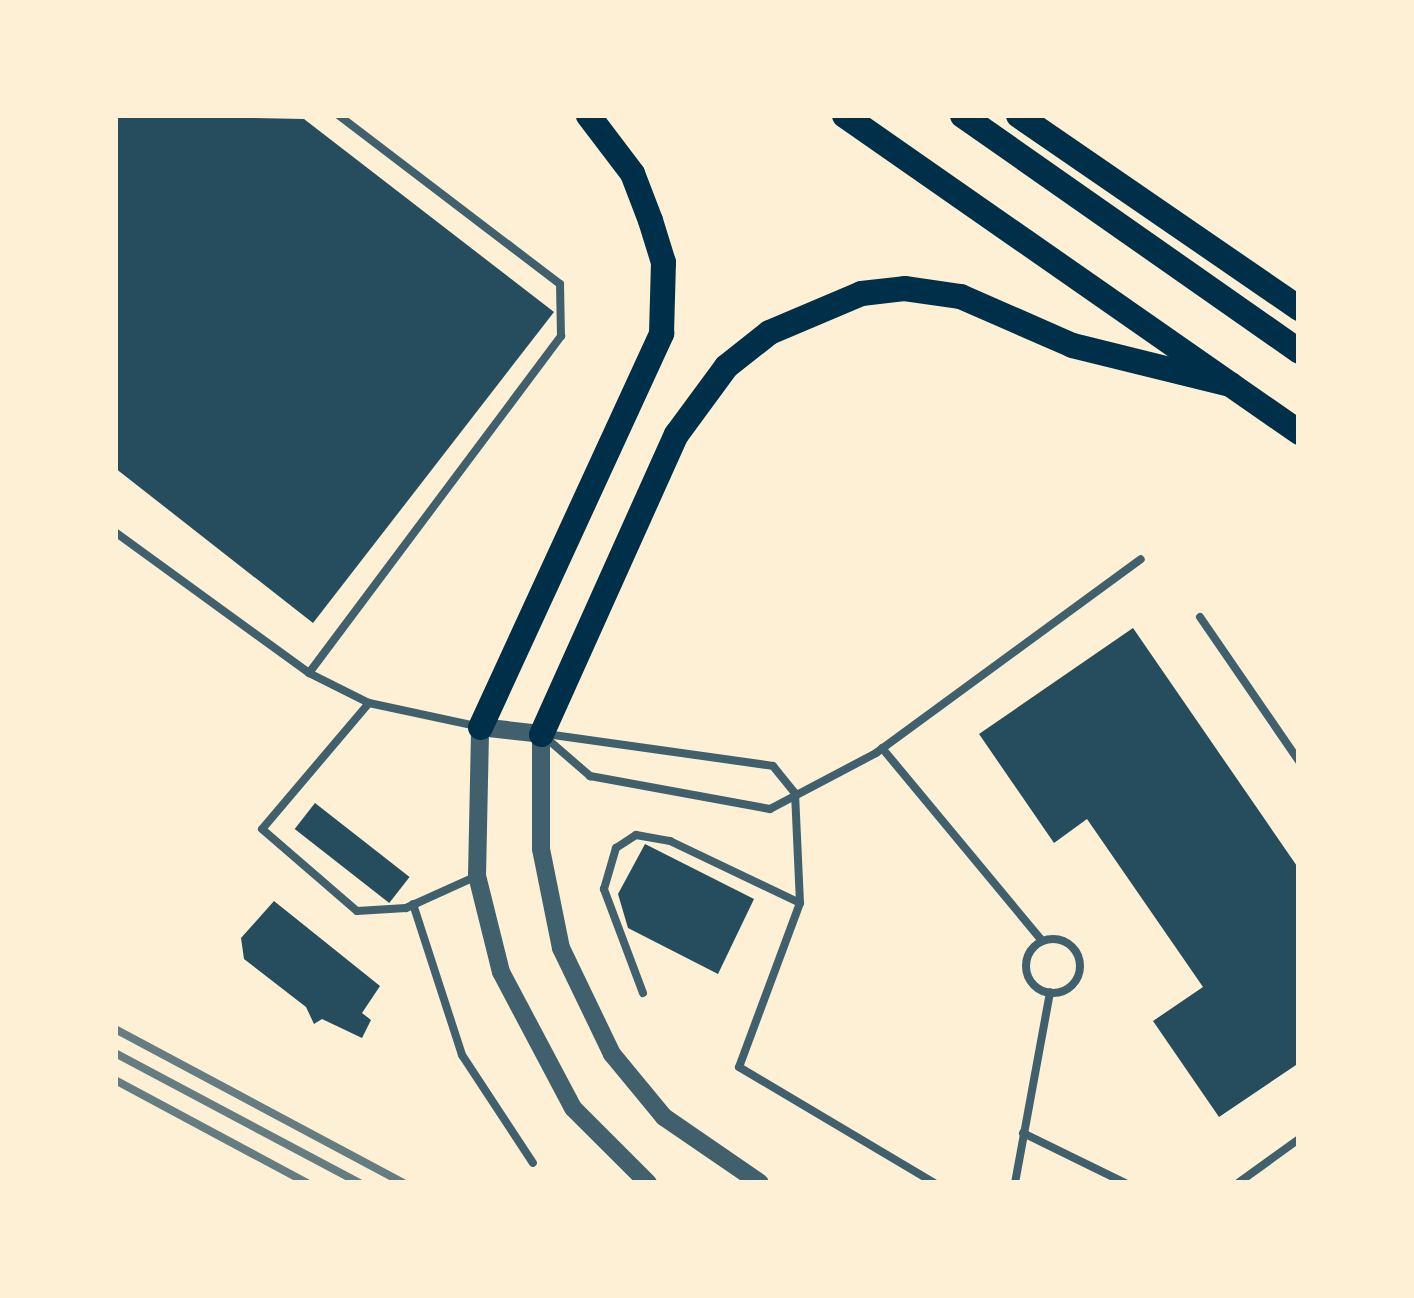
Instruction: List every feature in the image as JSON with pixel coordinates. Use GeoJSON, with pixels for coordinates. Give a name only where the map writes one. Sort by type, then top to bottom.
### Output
{"type":"FeatureCollection","features":[{"type":"Feature","properties":{"kind":"highway"},"geometry":{"type":"LineString","coordinates":[[480,727],[661,333],[663,262],[650,220],[632,173],[588,115]]}},
{"type":"Feature","properties":{"kind":"highway"},"geometry":{"type":"LineString","coordinates":[[844,115],[1299,432]]}},
{"type":"Feature","properties":{"kind":"highway"},"geometry":{"type":"LineString","coordinates":[[962,115],[1299,351]]}},
{"type":"Feature","properties":{"kind":"highway"},"geometry":{"type":"LineString","coordinates":[[1018,115],[1299,308]]}},
{"type":"Feature","properties":{"kind":"highway"},"geometry":{"type":"LineString","coordinates":[[542,734],[676,434],[726,366],[769,332],[860,293],[904,288],[960,296],[1072,345],[1230,384]]}},
{"type":"Feature","properties":{"kind":"street"},"geometry":{"type":"LineString","coordinates":[[648,1183],[573,1108],[535,1045],[501,972],[477,876],[480,727],[542,734],[541,849],[561,948],[612,1054],[664,1117],[760,1183]]}},
{"type":"Feature","properties":{"kind":"lane"},"geometry":{"type":"LineString","coordinates":[[309,674],[562,336],[560,284],[338,115]]}},
{"type":"Feature","properties":{"kind":"lane"},"geometry":{"type":"LineString","coordinates":[[115,532],[309,674],[369,703],[480,727]]}},
{"type":"Feature","properties":{"kind":"lane"},"geometry":{"type":"LineString","coordinates":[[542,734],[590,776],[770,809],[882,748],[1141,559]]}},
{"type":"Feature","properties":{"kind":"lane"},"geometry":{"type":"LineString","coordinates":[[1200,616],[1299,761]]}},
{"type":"Feature","properties":{"kind":"lane"},"geometry":{"type":"LineString","coordinates":[[369,703],[262,829],[357,911],[414,904],[477,876]]}},
{"type":"Feature","properties":{"kind":"lane"},"geometry":{"type":"LineString","coordinates":[[542,734],[774,766],[795,793],[800,902],[739,1067],[934,1183]]}},
{"type":"Feature","properties":{"kind":"lane"},"geometry":{"type":"LineString","coordinates":[[882,748],[1042,941],[1068,943],[1080,966],[1074,982],[1050,992]]}},
{"type":"Feature","properties":{"kind":"lane"},"geometry":{"type":"LineString","coordinates":[[643,993],[604,889],[616,848],[636,835],[670,841],[800,902]]}},
{"type":"Feature","properties":{"kind":"lane"},"geometry":{"type":"LineString","coordinates":[[414,904],[462,1055],[533,1163]]}},
{"type":"Feature","properties":{"kind":"lane"},"geometry":{"type":"LineString","coordinates":[[1042,941],[1026,970],[1050,992]]}},
{"type":"Feature","properties":{"kind":"lane"},"geometry":{"type":"LineString","coordinates":[[1014,1183],[1050,992]]}},
{"type":"Feature","properties":{"kind":"lane"},"geometry":{"type":"LineString","coordinates":[[1023,1133],[1125,1183]]}},
{"type":"Feature","properties":{"kind":"lane"},"geometry":{"type":"LineString","coordinates":[[1238,1183],[1299,1139]]}},
{"type":"Feature","properties":{"kind":"building"},"geometry":{"type":"Polygon","coordinates":[[[115,115],[304,119],[554,312],[313,623],[115,468],[115,115]]]}},
{"type":"Feature","properties":{"kind":"building"},"geometry":{"type":"Polygon","coordinates":[[[1133,628],[1299,869],[1299,1063],[1219,1117],[1153,1021],[1203,987],[1087,819],[1054,843],[979,734],[1133,628]]]}},
{"type":"Feature","properties":{"kind":"building"},"geometry":{"type":"Polygon","coordinates":[[[315,803],[410,877],[389,903],[295,829],[315,803]]]}},
{"type":"Feature","properties":{"kind":"building"},"geometry":{"type":"Polygon","coordinates":[[[645,844],[754,899],[718,974],[628,928],[618,894],[645,844]]]}},
{"type":"Feature","properties":{"kind":"building"},"geometry":{"type":"Polygon","coordinates":[[[274,901],[380,986],[362,1013],[371,1020],[362,1038],[322,1019],[314,1024],[306,1007],[244,959],[241,938],[274,901]]]}},
{"type":"Feature","properties":{"kind":"railway"},"geometry":{"type":"LineString","coordinates":[[115,1029],[403,1183]]}},
{"type":"Feature","properties":{"kind":"railway"},"geometry":{"type":"LineString","coordinates":[[115,1053],[360,1183]]}},
{"type":"Feature","properties":{"kind":"railway"},"geometry":{"type":"LineString","coordinates":[[115,1080],[307,1183]]}}]}
